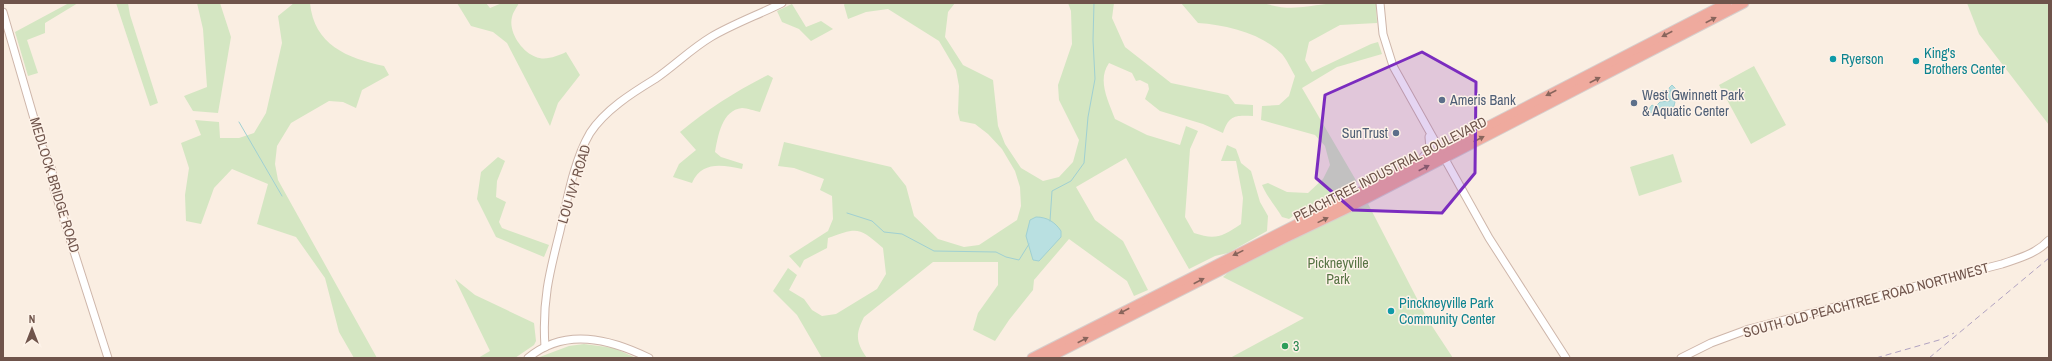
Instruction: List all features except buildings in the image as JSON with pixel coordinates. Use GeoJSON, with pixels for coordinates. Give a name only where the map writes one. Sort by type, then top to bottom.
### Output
{"type":"FeatureCollection","features":[{"type":"Feature","properties":{"kind":"highway","name":"PEACHTREE INDUSTRIAL BOULEVARD"},"geometry":{"type":"LineString","coordinates":[[1048,358],[1443,153],[1726,3]]}},
{"type":"Feature","properties":{"kind":"highway","name":"PEACHTREE INDUSTRIAL BOULEVARD"},"geometry":{"type":"LineString","coordinates":[[1032,358],[1416,162],[1443,153],[1744,3]]}},
{"type":"Feature","properties":{"kind":"street","name":"LOU IVY ROAD"},"geometry":{"type":"LineString","coordinates":[[545,347],[544,316],[546,286],[582,148],[591,132],[614,108],[705,41],[782,3]]}},
{"type":"Feature","properties":{"kind":"street"},"geometry":{"type":"LineString","coordinates":[[1380,3],[1383,34],[1391,61],[1489,238],[1566,358]]}},
{"type":"Feature","properties":{"kind":"street","name":"MEDLOCK BRIDGE ROAD"},"geometry":{"type":"LineString","coordinates":[[3,12],[42,146],[52,170],[54,189],[108,358]]}},
{"type":"Feature","properties":{"kind":"street"},"geometry":{"type":"LineString","coordinates":[[1416,162],[1429,152],[1431,145],[1420,114]]}},
{"type":"Feature","properties":{"kind":"street","name":"SOUTH OLD PEACHTREE ROAD NORTHWEST"},"geometry":{"type":"LineString","coordinates":[[1681,358],[1749,329],[2002,264],[2026,256],[2040,249],[2049,240]]}},
{"type":"Feature","properties":{"kind":"street"},"geometry":{"type":"LineString","coordinates":[[528,358],[545,347],[562,342],[593,339],[624,346],[649,358]]}},
{"type":"Feature","properties":{"kind":"highlighted area"},"geometry":{"type":"Polygon","coordinates":[[[1422,52],[1476,82],[1475,173],[1442,213],[1353,210],[1316,178],[1325,95],[1422,52]]]}},
{"type":"Feature","properties":{"kind":"green space"},"geometry":{"type":"Polygon","coordinates":[[[69,3],[78,3],[45,23],[45,33],[27,40],[38,73],[28,76],[15,32],[69,3]]]}},
{"type":"Feature","properties":{"kind":"green space"},"geometry":{"type":"Polygon","coordinates":[[[116,3],[128,3],[130,15],[158,103],[150,106],[116,3]]]}},
{"type":"Feature","properties":{"kind":"green space"},"geometry":{"type":"Polygon","coordinates":[[[197,3],[220,3],[231,37],[218,113],[193,111],[184,96],[207,87],[203,29],[197,3]]]}},
{"type":"Feature","properties":{"kind":"green space"},"geometry":{"type":"Polygon","coordinates":[[[294,3],[310,3],[313,17],[318,29],[325,39],[335,47],[345,54],[357,59],[384,66],[389,75],[362,90],[356,108],[343,102],[329,101],[291,123],[277,146],[275,164],[278,180],[377,358],[354,358],[339,332],[325,278],[296,237],[257,224],[268,184],[232,169],[214,188],[201,224],[186,221],[185,195],[189,168],[181,143],[201,135],[195,120],[219,122],[220,138],[239,138],[254,133],[266,113],[282,43],[278,16],[294,3]]]}},
{"type":"Feature","properties":{"kind":"green space"},"geometry":{"type":"Polygon","coordinates":[[[457,3],[486,3],[490,8],[502,3],[519,3],[514,11],[511,23],[514,35],[521,46],[526,51],[540,58],[551,58],[566,52],[580,75],[558,103],[550,126],[507,43],[493,32],[471,26],[457,3]]]}},
{"type":"Feature","properties":{"kind":"green space"},"geometry":{"type":"Polygon","coordinates":[[[845,3],[955,3],[948,12],[945,37],[963,65],[993,80],[998,126],[1005,144],[1021,168],[1043,181],[1059,177],[1073,162],[1079,140],[1059,100],[1058,85],[1072,44],[1071,11],[1068,3],[1114,3],[1112,18],[1125,47],[1171,83],[1228,95],[1235,104],[1253,105],[1253,116],[1237,116],[1230,119],[1223,133],[1203,124],[1160,111],[1145,99],[1149,89],[1148,84],[1140,80],[1136,81],[1132,73],[1109,63],[1104,76],[1104,83],[1107,97],[1115,119],[1147,135],[1180,145],[1186,126],[1198,131],[1190,149],[1185,217],[1194,233],[1201,235],[1213,237],[1218,236],[1229,232],[1241,224],[1243,198],[1236,161],[1221,161],[1227,145],[1236,149],[1241,163],[1251,171],[1260,202],[1268,216],[1267,231],[1228,253],[1215,256],[1189,269],[1126,158],[1076,187],[1095,220],[1123,241],[1148,290],[1134,296],[1127,281],[1069,239],[1034,280],[1033,290],[1009,320],[995,341],[973,330],[978,313],[998,285],[998,262],[933,262],[864,317],[859,329],[858,338],[867,358],[822,358],[797,315],[773,291],[788,268],[797,275],[789,290],[804,299],[812,310],[822,316],[836,314],[877,289],[886,274],[883,248],[863,233],[858,231],[846,232],[828,238],[827,248],[804,260],[800,268],[789,256],[828,231],[833,219],[832,196],[820,190],[824,179],[794,168],[778,166],[784,142],[891,167],[906,186],[914,216],[938,239],[964,247],[979,245],[1017,220],[1021,206],[1020,187],[1015,171],[1002,149],[988,134],[975,124],[960,121],[958,113],[959,86],[956,70],[939,41],[888,9],[866,12],[848,19],[844,5],[845,3]]]}},
{"type":"Feature","properties":{"kind":"green space"},"geometry":{"type":"Polygon","coordinates":[[[1181,3],[1263,3],[1295,8],[1338,3],[1376,3],[1377,23],[1340,25],[1309,42],[1305,60],[1312,72],[1378,42],[1382,54],[1337,67],[1302,88],[1357,182],[1298,212],[1289,219],[1282,217],[1262,185],[1268,183],[1287,192],[1308,193],[1323,179],[1330,165],[1325,146],[1315,135],[1261,120],[1262,106],[1279,105],[1289,96],[1295,76],[1282,54],[1274,47],[1254,35],[1243,31],[1198,23],[1181,3]]]}},
{"type":"Feature","properties":{"kind":"green space"},"geometry":{"type":"Polygon","coordinates":[[[1967,3],[2049,3],[2049,125],[1979,34],[1967,3]]]}},
{"type":"Feature","properties":{"kind":"green space"},"geometry":{"type":"Polygon","coordinates":[[[792,4],[806,27],[821,21],[833,29],[811,41],[799,29],[782,22],[777,11],[792,4]]]}},
{"type":"Feature","properties":{"kind":"green space"},"geometry":{"type":"Polygon","coordinates":[[[1754,66],[1786,125],[1751,144],[1719,85],[1754,66]]]}},
{"type":"Feature","properties":{"kind":"green space"},"geometry":{"type":"Polygon","coordinates":[[[768,75],[773,78],[760,112],[742,108],[730,113],[722,125],[718,139],[715,152],[721,157],[743,164],[742,169],[727,166],[713,166],[701,171],[692,183],[673,177],[679,164],[696,150],[680,132],[722,101],[768,75]]]}},
{"type":"Feature","properties":{"kind":"green space"},"geometry":{"type":"Polygon","coordinates":[[[1673,154],[1682,182],[1639,196],[1630,167],[1673,154]]]}},
{"type":"Feature","properties":{"kind":"green space"},"geometry":{"type":"Polygon","coordinates":[[[498,157],[505,161],[497,181],[496,197],[506,202],[499,222],[502,228],[549,245],[544,257],[496,237],[477,199],[481,172],[498,157]]]}},
{"type":"Feature","properties":{"kind":"green space","name":"Pickneyville Park"},"geometry":{"type":"Polygon","coordinates":[[[1363,194],[1428,320],[1453,358],[1230,358],[1304,318],[1223,277],[1259,245],[1363,194]]]}},
{"type":"Feature","properties":{"kind":"green space"},"geometry":{"type":"Polygon","coordinates":[[[455,279],[475,295],[534,323],[536,341],[534,345],[515,358],[478,358],[490,351],[455,279]]]}},
{"type":"Feature","properties":{"kind":"green space"},"geometry":{"type":"Polygon","coordinates":[[[584,344],[614,348],[636,358],[537,358],[569,346],[584,344]]]}},
{"type":"Feature","properties":{"kind":"water"},"geometry":{"type":"Polygon","coordinates":[[[1672,85],[1676,89],[1672,91],[1678,94],[1676,97],[1671,96],[1675,102],[1674,106],[1668,109],[1667,112],[1651,113],[1649,109],[1652,105],[1655,107],[1660,102],[1670,101],[1670,99],[1663,98],[1660,93],[1662,91],[1671,91],[1669,88],[1672,85]]]}},
{"type":"Feature","properties":{"kind":"water"},"geometry":{"type":"Polygon","coordinates":[[[1036,217],[1044,218],[1050,221],[1061,231],[1061,237],[1039,261],[1033,260],[1026,236],[1030,220],[1036,217]]]}},
{"type":"Feature","properties":{"kind":"waterway"},"geometry":{"type":"LineString","coordinates":[[1050,221],[1052,191],[1071,181],[1084,163],[1088,117],[1095,79],[1093,40],[1094,3]]}},
{"type":"Feature","properties":{"kind":"waterway"},"geometry":{"type":"LineString","coordinates":[[239,122],[282,196]]}},
{"type":"Feature","properties":{"kind":"waterway"},"geometry":{"type":"LineString","coordinates":[[847,213],[872,221],[884,232],[902,234],[934,251],[996,252],[1006,257],[1019,260],[1029,244]]}},
{"type":"Feature","properties":{"kind":"railway"},"geometry":{"type":"LineString","coordinates":[[1929,358],[2049,258]]}},
{"type":"Feature","properties":{"kind":"railway"},"geometry":{"type":"LineString","coordinates":[[1876,358],[1939,340],[1954,333]]}},
{"type":"Feature","properties":{"kind":"place","name":"Ryerson"},"geometry":{"type":"Point","coordinates":[1833,59]}},
{"type":"Feature","properties":{"kind":"place","name":"King's Brothers Center"},"geometry":{"type":"Point","coordinates":[1916,61]}},
{"type":"Feature","properties":{"kind":"place","name":"Ameris Bank"},"geometry":{"type":"Point","coordinates":[1442,100]}},
{"type":"Feature","properties":{"kind":"place","name":"West Gwinnett Park & Aquatic Center"},"geometry":{"type":"Point","coordinates":[1634,103]}},
{"type":"Feature","properties":{"kind":"place","name":"SunTrust"},"geometry":{"type":"Point","coordinates":[1396,133]}},
{"type":"Feature","properties":{"kind":"place","name":"Pinckneyville Park Community Center"},"geometry":{"type":"Point","coordinates":[1391,311]}},
{"type":"Feature","properties":{"kind":"place","name":"3"},"geometry":{"type":"Point","coordinates":[1285,346]}}]}
